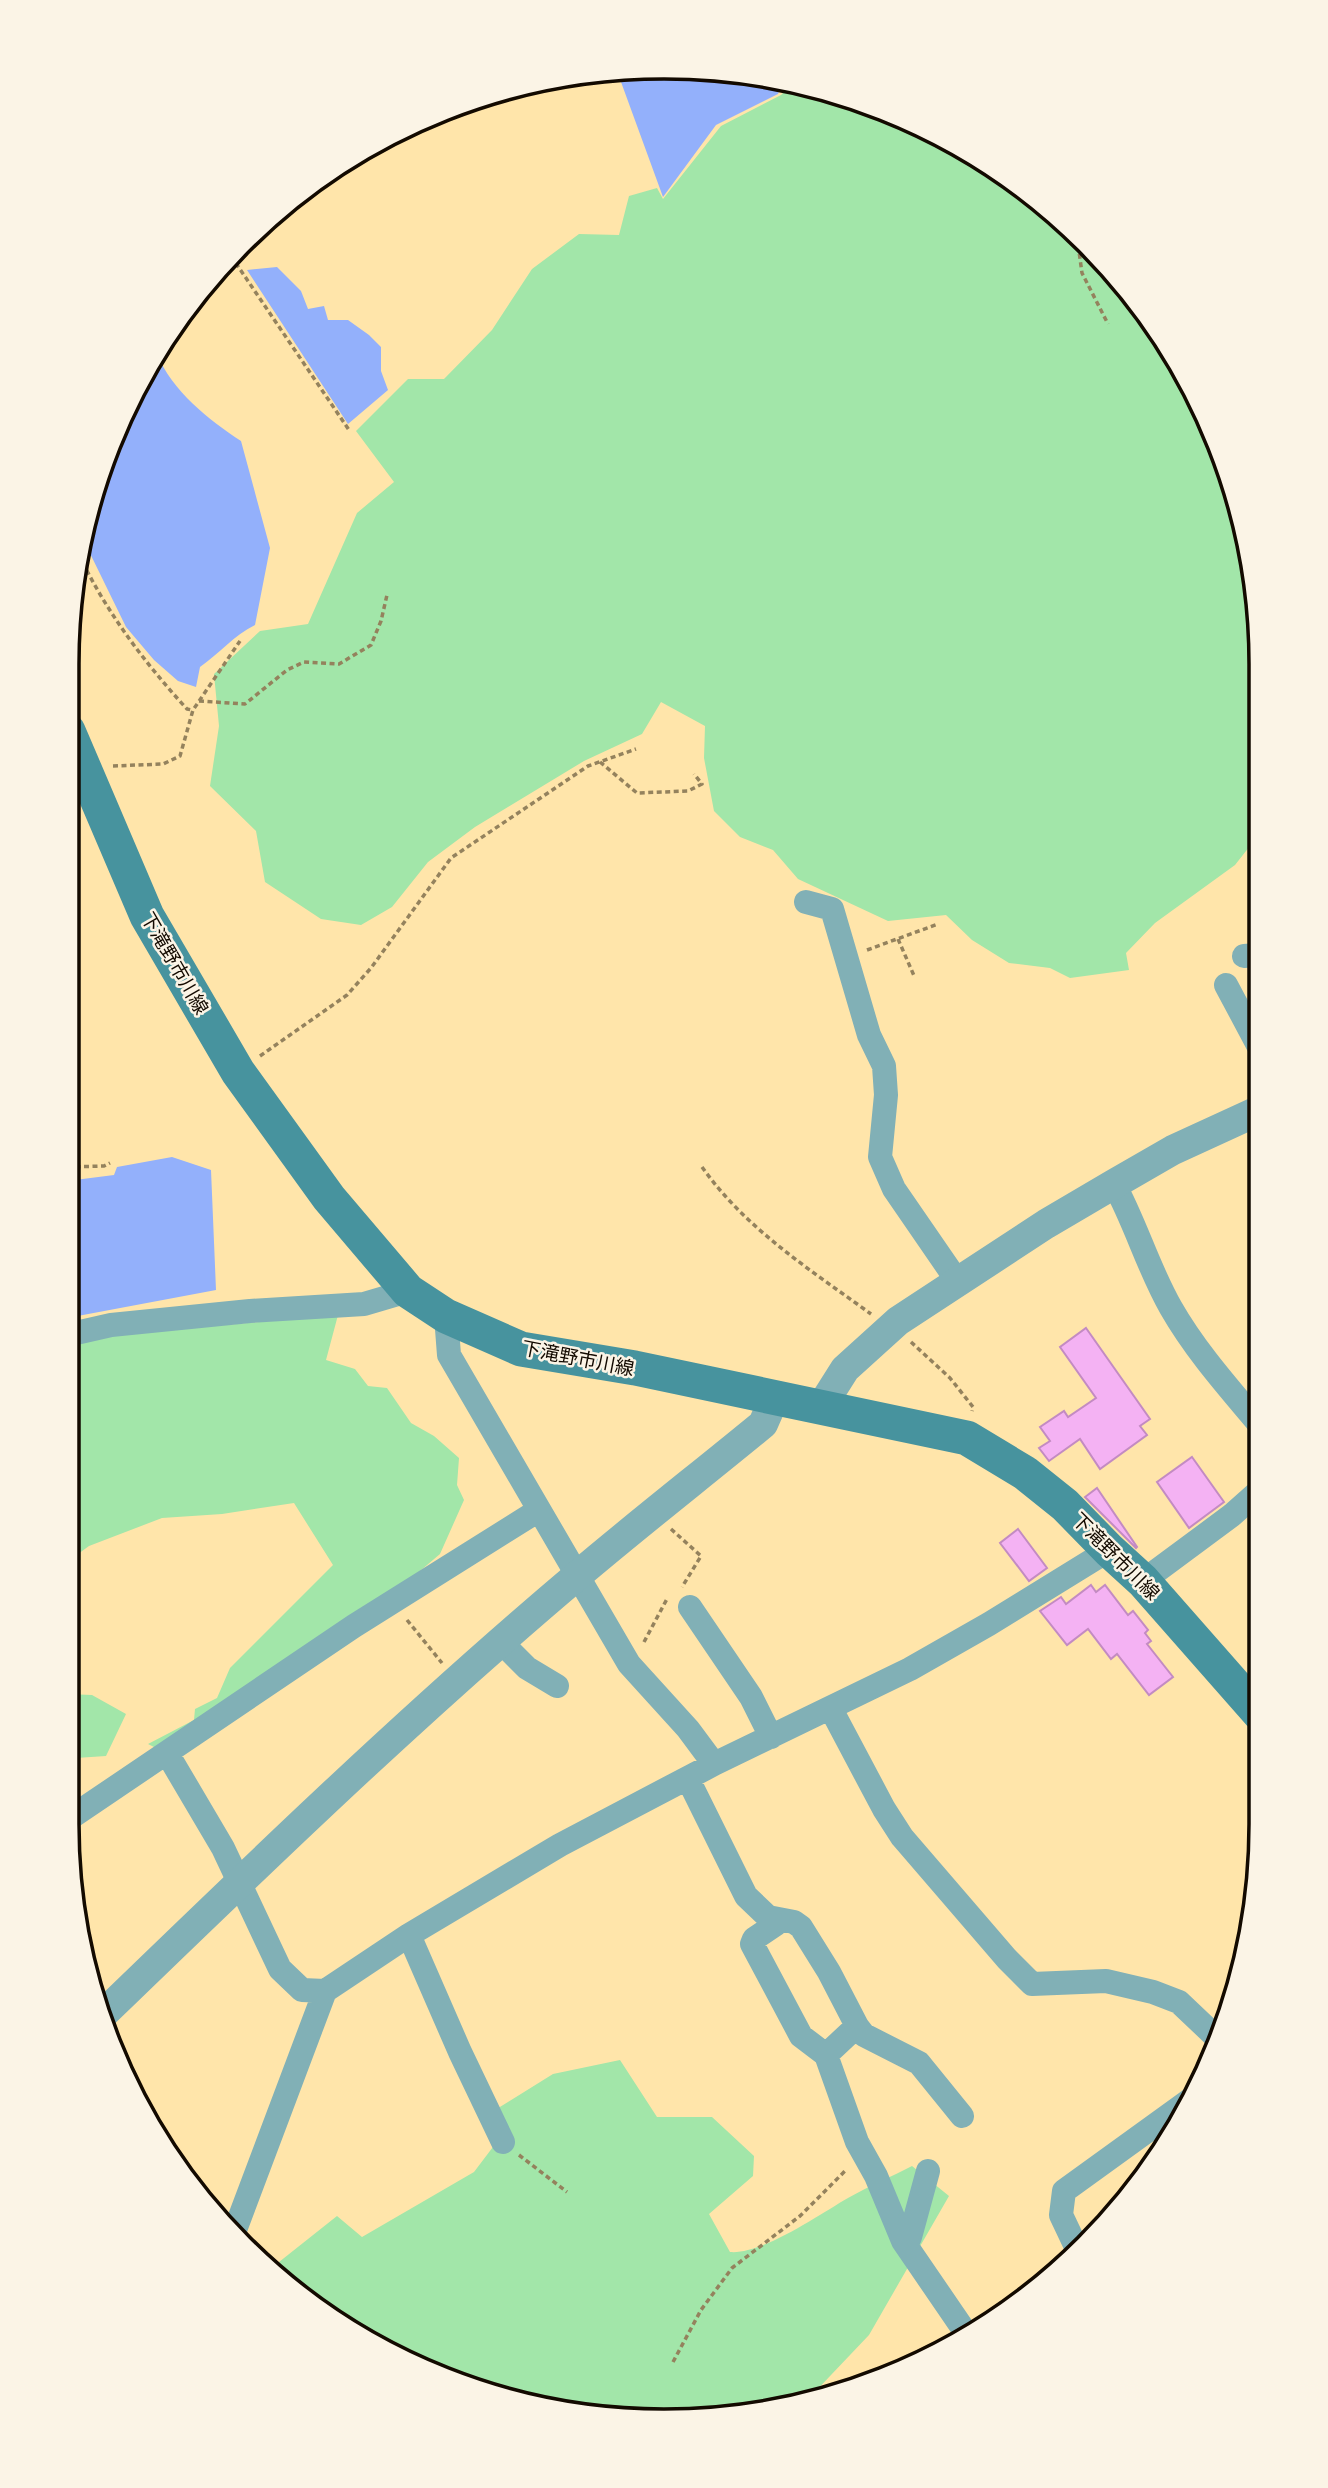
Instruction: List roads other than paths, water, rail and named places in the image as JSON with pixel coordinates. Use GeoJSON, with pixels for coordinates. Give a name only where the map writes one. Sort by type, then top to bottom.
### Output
{"type":"FeatureCollection","features":[{"type":"Feature","properties":{"kind":"main road","name":"下滝野市川線"},"geometry":{"type":"LineString","coordinates":[[79,756],[147,916],[238,1072],[329,1198],[408,1291],[446,1316],[521,1349],[635,1368],[967,1438],[1025,1473],[1065,1505],[1143,1581],[1249,1701]]}},
{"type":"Feature","properties":{"kind":"street"},"geometry":{"type":"LineString","coordinates":[[806,902],[832,909],[869,1035],[884,1066],[886,1095],[880,1157],[894,1189],[958,1282]]}},
{"type":"Feature","properties":{"kind":"street"},"geometry":{"type":"LineString","coordinates":[[1226,985],[1249,1028]]}},
{"type":"Feature","properties":{"kind":"street"},"geometry":{"type":"LineString","coordinates":[[821,1407],[845,1369],[889,1328],[1046,1224],[1173,1150],[1249,1115]]}},
{"type":"Feature","properties":{"kind":"street"},"geometry":{"type":"LineString","coordinates":[[1114,1184],[1128,1209],[1156,1280],[1176,1317],[1209,1366],[1249,1412]]}},
{"type":"Feature","properties":{"kind":"street"},"geometry":{"type":"LineString","coordinates":[[79,1332],[139,1322],[250,1311],[364,1304],[408,1291]]}},
{"type":"Feature","properties":{"kind":"street"},"geometry":{"type":"LineString","coordinates":[[446,1316],[449,1355],[538,1510],[631,1665],[688,1729],[714,1764]]}},
{"type":"Feature","properties":{"kind":"street"},"geometry":{"type":"LineString","coordinates":[[109,2008],[238,1883],[457,1681],[578,1575],[763,1424],[774,1399]]}},
{"type":"Feature","properties":{"kind":"street"},"geometry":{"type":"LineString","coordinates":[[1143,1581],[1249,1500]]}},
{"type":"Feature","properties":{"kind":"street"},"geometry":{"type":"LineString","coordinates":[[79,1811],[392,1603],[538,1510]]}},
{"type":"Feature","properties":{"kind":"street"},"geometry":{"type":"LineString","coordinates":[[237,2224],[325,1991],[409,1935],[560,1845],[714,1764],[831,1709],[966,1637],[1109,1550]]}},
{"type":"Feature","properties":{"kind":"street"},"geometry":{"type":"LineString","coordinates":[[679,1598],[751,1697],[771,1737]]}},
{"type":"Feature","properties":{"kind":"street"},"geometry":{"type":"LineString","coordinates":[[501,1642],[527,1668],[556,1686]]}},
{"type":"Feature","properties":{"kind":"street"},"geometry":{"type":"LineString","coordinates":[[831,1709],[884,1809],[902,1837],[1007,1959],[1032,1984],[1106,1981],[1153,1992],[1178,2002],[1211,2032]]}},
{"type":"Feature","properties":{"kind":"street"},"geometry":{"type":"LineString","coordinates":[[167,1753],[223,1848],[280,1969],[302,1990],[325,1991]]}},
{"type":"Feature","properties":{"kind":"street"},"geometry":{"type":"LineString","coordinates":[[688,1779],[746,1896],[768,1917],[794,1922],[808,1936],[864,2035],[919,2063],[962,2116]]}},
{"type":"Feature","properties":{"kind":"street"},"geometry":{"type":"LineString","coordinates":[[776,1919],[776,1924],[754,1939],[752,1944],[802,2036],[826,2055],[863,2153],[876,2176],[903,2241],[962,2328]]}},
{"type":"Feature","properties":{"kind":"street"},"geometry":{"type":"LineString","coordinates":[[409,1935],[503,2142]]}},
{"type":"Feature","properties":{"kind":"street"},"geometry":{"type":"LineString","coordinates":[[826,2055],[857,2026]]}},
{"type":"Feature","properties":{"kind":"street"},"geometry":{"type":"LineString","coordinates":[[1074,2242],[1061,2215],[1064,2191],[1174,2112]]}},
{"type":"Feature","properties":{"kind":"street"},"geometry":{"type":"LineString","coordinates":[[903,2241],[910,2237],[928,2171]]}},
{"type":"Feature","properties":{"kind":"water"},"geometry":{"type":"Polygon","coordinates":[[[702,80],[779,90],[778,94],[716,125],[663,197],[620,81],[702,80]]]}},
{"type":"Feature","properties":{"kind":"water"},"geometry":{"type":"Polygon","coordinates":[[[277,267],[301,291],[308,309],[324,306],[328,320],[348,320],[381,347],[381,371],[388,390],[348,424],[247,270],[277,267]]]}},
{"type":"Feature","properties":{"kind":"water"},"geometry":{"type":"Polygon","coordinates":[[[162,363],[193,404],[241,441],[270,548],[255,625],[200,667],[196,687],[178,681],[154,660],[126,627],[90,553],[99,513],[123,440],[162,363]]]}},
{"type":"Feature","properties":{"kind":"water"},"geometry":{"type":"Polygon","coordinates":[[[172,1157],[211,1170],[216,1290],[79,1316],[79,1179],[114,1175],[117,1167],[172,1157]]]}}]}
